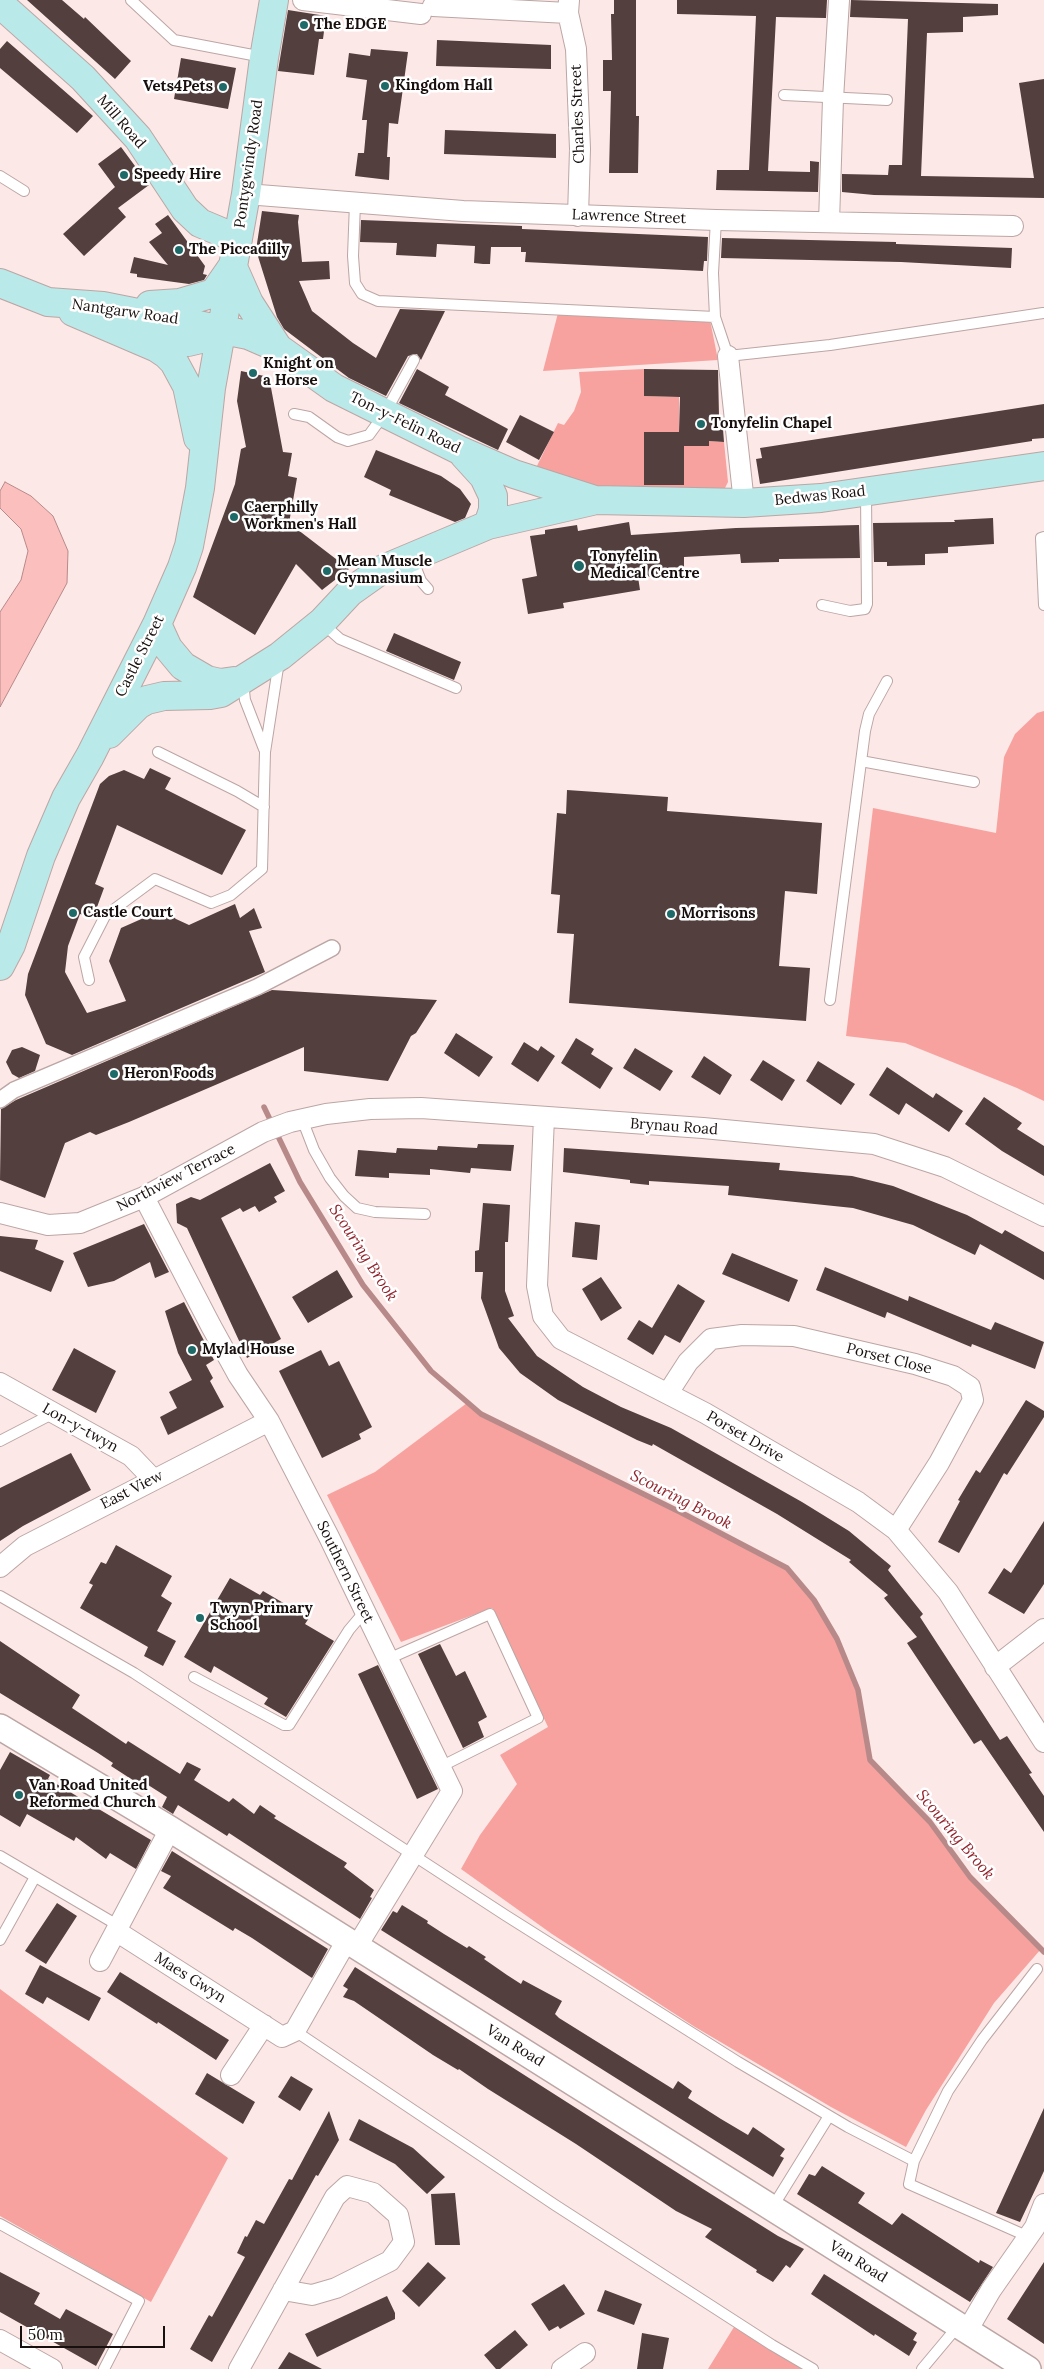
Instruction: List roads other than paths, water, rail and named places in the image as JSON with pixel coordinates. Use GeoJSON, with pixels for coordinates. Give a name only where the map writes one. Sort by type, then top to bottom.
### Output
{"type":"FeatureCollection","features":[{"type":"Feature","properties":{"kind":"main road","name":"Pontygwindy Road"},"geometry":{"type":"LineString","coordinates":[[223,329],[246,194],[264,58],[274,0]]}},
{"type":"Feature","properties":{"kind":"main road","name":"Mill Road"},"geometry":{"type":"LineString","coordinates":[[0,4],[83,78],[138,138],[185,209],[200,223],[238,239]]}},
{"type":"Feature","properties":{"kind":"main road"},"geometry":{"type":"LineString","coordinates":[[103,306],[172,304],[204,298],[214,293],[220,287],[233,266]]}},
{"type":"Feature","properties":{"kind":"main road"},"geometry":{"type":"LineString","coordinates":[[233,266],[248,303],[278,348]]}},
{"type":"Feature","properties":{"kind":"main road","name":"Nantgarw Road"},"geometry":{"type":"LineString","coordinates":[[0,283],[48,302],[103,306],[223,329]]}},
{"type":"Feature","properties":{"kind":"main road"},"geometry":{"type":"LineString","coordinates":[[48,302],[120,332],[166,354],[181,373],[187,386],[203,459]]}},
{"type":"Feature","properties":{"kind":"main road"},"geometry":{"type":"LineString","coordinates":[[120,332],[174,342],[188,342],[205,338],[223,329]]}},
{"type":"Feature","properties":{"kind":"main road","name":"Ton-y-Felin Road"},"geometry":{"type":"LineString","coordinates":[[223,329],[248,335],[278,348],[334,388],[459,450],[514,474],[595,500]]}},
{"type":"Feature","properties":{"kind":"main road","name":"Castle Street"},"geometry":{"type":"LineString","coordinates":[[0,988],[5,956],[45,847],[66,798],[90,756],[157,624],[182,567],[189,546],[203,459],[211,388],[223,329]]}},
{"type":"Feature","properties":{"kind":"main road"},"geometry":{"type":"LineString","coordinates":[[459,450],[484,477],[494,496],[493,510],[488,525]]}},
{"type":"Feature","properties":{"kind":"main road","name":"Bedwas Road"},"geometry":{"type":"LineString","coordinates":[[595,500],[744,503],[821,498],[1044,466]]}},
{"type":"Feature","properties":{"kind":"main road"},"geometry":{"type":"LineString","coordinates":[[90,756],[123,719],[138,705],[147,700],[164,696],[221,693],[280,656],[322,622],[364,580],[381,570],[488,525],[595,500]]}},
{"type":"Feature","properties":{"kind":"main road"},"geometry":{"type":"LineString","coordinates":[[157,624],[176,659],[195,675],[220,683],[242,680]]}},
{"type":"Feature","properties":{"kind":"street","name":"Charles Street"},"geometry":{"type":"LineString","coordinates":[[303,0],[427,10],[568,6],[576,49],[580,149],[578,216]]}},
{"type":"Feature","properties":{"kind":"street"},"geometry":{"type":"LineString","coordinates":[[829,222],[833,99],[839,0]]}},
{"type":"Feature","properties":{"kind":"street","name":"Lawrence Street"},"geometry":{"type":"LineString","coordinates":[[246,194],[463,211],[578,216],[1013,226]]}},
{"type":"Feature","properties":{"kind":"street"},"geometry":{"type":"LineString","coordinates":[[728,356],[744,503]]}},
{"type":"Feature","properties":{"kind":"street"},"geometry":{"type":"LineString","coordinates":[[0,1100],[14,1090],[257,987],[332,948]]}},
{"type":"Feature","properties":{"kind":"street","name":"Brynau Road"},"geometry":{"type":"LineString","coordinates":[[296,1120],[326,1114],[370,1109],[421,1108],[703,1128],[874,1144],[945,1167],[1044,1216]]}},
{"type":"Feature","properties":{"kind":"street","name":"Porset Drive"},"geometry":{"type":"LineString","coordinates":[[544,1118],[537,1286],[542,1316],[561,1339],[668,1393],[858,1502],[896,1530],[948,1592],[1044,1742]]}},
{"type":"Feature","properties":{"kind":"street","name":"Northview Terrace"},"geometry":{"type":"LineString","coordinates":[[0,1213],[48,1225],[80,1222],[144,1197],[263,1132],[296,1120]]}},
{"type":"Feature","properties":{"kind":"street","name":"Southern Street"},"geometry":{"type":"LineString","coordinates":[[144,1197],[234,1367],[269,1421],[365,1611],[452,1791],[414,1855],[352,1943]]}},
{"type":"Feature","properties":{"kind":"street","name":"Porset Close"},"geometry":{"type":"LineString","coordinates":[[668,1393],[688,1362],[712,1338],[742,1335],[794,1336],[915,1364],[953,1376],[970,1387],[974,1400],[939,1463],[896,1530]]}},
{"type":"Feature","properties":{"kind":"street","name":"Lon-y-twyn"},"geometry":{"type":"LineString","coordinates":[[0,1383],[131,1456],[154,1479]]}},
{"type":"Feature","properties":{"kind":"street","name":"East View"},"geometry":{"type":"LineString","coordinates":[[0,1567],[26,1546],[269,1421]]}},
{"type":"Feature","properties":{"kind":"street"},"geometry":{"type":"LineString","coordinates":[[995,1667],[1044,1629]]}},
{"type":"Feature","properties":{"kind":"street","name":"Van Road"},"geometry":{"type":"LineString","coordinates":[[1,1729],[170,1829],[1028,2369]]}},
{"type":"Feature","properties":{"kind":"street"},"geometry":{"type":"LineString","coordinates":[[100,1961],[170,1829]]}},
{"type":"Feature","properties":{"kind":"street","name":"Maes Gwyn"},"geometry":{"type":"LineString","coordinates":[[118,1929],[282,2037],[295,2031]]}},
{"type":"Feature","properties":{"kind":"street"},"geometry":{"type":"LineString","coordinates":[[295,2031],[352,1943]]}},
{"type":"Feature","properties":{"kind":"street"},"geometry":{"type":"LineString","coordinates":[[232,2075],[264,2025]]}},
{"type":"Feature","properties":{"kind":"street"},"geometry":{"type":"LineString","coordinates":[[239,2369],[334,2197],[347,2186],[374,2193],[398,2215],[404,2242],[390,2261],[336,2288],[312,2295],[283,2290]]}},
{"type":"Feature","properties":{"kind":"street"},"geometry":{"type":"LineString","coordinates":[[963,2329],[1028,2237],[1044,2204]]}},
{"type":"Feature","properties":{"kind":"street"},"geometry":{"type":"LineString","coordinates":[[0,2340],[52,2369]]}},
{"type":"Feature","properties":{"kind":"street"},"geometry":{"type":"LineString","coordinates":[[562,2369],[584,2353]]}},
{"type":"Feature","properties":{"kind":"lane"},"geometry":{"type":"LineString","coordinates":[[138,2],[174,40],[264,58]]}},
{"type":"Feature","properties":{"kind":"lane"},"geometry":{"type":"LineString","coordinates":[[784,95],[833,99],[887,100]]}},
{"type":"Feature","properties":{"kind":"lane"},"geometry":{"type":"LineString","coordinates":[[0,176],[24,191]]}},
{"type":"Feature","properties":{"kind":"lane"},"geometry":{"type":"LineString","coordinates":[[355,203],[353,256],[355,283],[362,294],[378,301],[715,316]]}},
{"type":"Feature","properties":{"kind":"lane"},"geometry":{"type":"LineString","coordinates":[[716,220],[713,273],[715,316],[728,356],[830,345],[1043,313]]}},
{"type":"Feature","properties":{"kind":"lane"},"geometry":{"type":"LineString","coordinates":[[294,414],[309,417],[337,438],[348,441],[369,435],[385,413],[414,360]]}},
{"type":"Feature","properties":{"kind":"lane"},"geometry":{"type":"LineString","coordinates":[[822,606],[850,611],[865,609],[867,604],[866,491]]}},
{"type":"Feature","properties":{"kind":"lane"},"geometry":{"type":"LineString","coordinates":[[1044,537],[1041,538],[1044,605]]}},
{"type":"Feature","properties":{"kind":"lane"},"geometry":{"type":"LineString","coordinates":[[411,558],[421,581],[428,589]]}},
{"type":"Feature","properties":{"kind":"lane"},"geometry":{"type":"LineString","coordinates":[[322,622],[340,639],[456,688]]}},
{"type":"Feature","properties":{"kind":"lane"},"geometry":{"type":"LineString","coordinates":[[89,980],[84,957],[105,916],[155,879],[211,903],[231,895],[262,870],[266,752],[280,656]]}},
{"type":"Feature","properties":{"kind":"lane"},"geometry":{"type":"LineString","coordinates":[[242,680],[245,700],[266,752]]}},
{"type":"Feature","properties":{"kind":"lane"},"geometry":{"type":"LineString","coordinates":[[830,1000],[864,731],[869,714],[887,681]]}},
{"type":"Feature","properties":{"kind":"lane"},"geometry":{"type":"LineString","coordinates":[[158,752],[237,791],[264,808]]}},
{"type":"Feature","properties":{"kind":"lane"},"geometry":{"type":"LineString","coordinates":[[861,761],[974,782]]}},
{"type":"Feature","properties":{"kind":"lane"},"geometry":{"type":"LineString","coordinates":[[296,1120],[330,1178],[344,1196],[357,1208],[375,1212],[425,1214]]}},
{"type":"Feature","properties":{"kind":"lane"},"geometry":{"type":"LineString","coordinates":[[0,1442],[54,1414]]}},
{"type":"Feature","properties":{"kind":"lane"},"geometry":{"type":"LineString","coordinates":[[0,1596],[134,1673],[729,2057],[829,2116],[914,2161]]}},
{"type":"Feature","properties":{"kind":"lane"},"geometry":{"type":"LineString","coordinates":[[194,1677],[284,1725],[289,1725],[349,1630],[365,1611]]}},
{"type":"Feature","properties":{"kind":"lane"},"geometry":{"type":"LineString","coordinates":[[388,1659],[490,1614],[538,1718],[440,1767]]}},
{"type":"Feature","properties":{"kind":"lane"},"geometry":{"type":"LineString","coordinates":[[0,1856],[118,1929]]}},
{"type":"Feature","properties":{"kind":"lane"},"geometry":{"type":"LineString","coordinates":[[0,1940],[35,1877]]}},
{"type":"Feature","properties":{"kind":"lane"},"geometry":{"type":"LineString","coordinates":[[1028,2237],[909,2184],[914,2161],[948,2091],[982,2040],[1037,1968]]}},
{"type":"Feature","properties":{"kind":"lane"},"geometry":{"type":"LineString","coordinates":[[295,2031],[564,2210],[772,2345],[813,2369]]}},
{"type":"Feature","properties":{"kind":"lane"},"geometry":{"type":"LineString","coordinates":[[772,2208],[829,2116]]}},
{"type":"Feature","properties":{"kind":"lane"},"geometry":{"type":"LineString","coordinates":[[0,2224],[138,2301],[104,2369]]}},
{"type":"Feature","properties":{"kind":"lane"},"geometry":{"type":"LineString","coordinates":[[922,2369],[963,2329]]}},
{"type":"Feature","properties":{"kind":"waterway","name":"Scouring Brook"},"geometry":{"type":"LineString","coordinates":[[264,1107],[300,1182],[363,1285],[431,1371],[481,1414],[682,1513],[787,1568],[814,1600],[837,1639],[858,1690],[870,1760],[930,1822],[970,1877],[1044,1952]]}},
{"type":"Feature","properties":{"kind":"place","name":"The EDGE"},"geometry":{"type":"Point","coordinates":[304,25]}},
{"type":"Feature","properties":{"kind":"place","name":"Kingdom Hall"},"geometry":{"type":"Point","coordinates":[385,86]}},
{"type":"Feature","properties":{"kind":"place","name":"Vets4Pets"},"geometry":{"type":"Point","coordinates":[223,87]}},
{"type":"Feature","properties":{"kind":"place","name":"Speedy Hire"},"geometry":{"type":"Point","coordinates":[124,175]}},
{"type":"Feature","properties":{"kind":"place","name":"The Piccadilly"},"geometry":{"type":"Point","coordinates":[179,250]}},
{"type":"Feature","properties":{"kind":"place","name":"Knight on a Horse"},"geometry":{"type":"Point","coordinates":[253,373]}},
{"type":"Feature","properties":{"kind":"place","name":"Tonyfelin Chapel"},"geometry":{"type":"Point","coordinates":[701,424]}},
{"type":"Feature","properties":{"kind":"place","name":"Caerphilly Workmen's Hall"},"geometry":{"type":"Point","coordinates":[234,517]}},
{"type":"Feature","properties":{"kind":"place","name":"Tonyfelin Medical Centre"},"geometry":{"type":"Point","coordinates":[579,566]}},
{"type":"Feature","properties":{"kind":"place","name":"Mean Muscle Gymnasium"},"geometry":{"type":"Point","coordinates":[327,571]}},
{"type":"Feature","properties":{"kind":"place","name":"Castle Court"},"geometry":{"type":"Point","coordinates":[73,913]}},
{"type":"Feature","properties":{"kind":"place","name":"Morrisons"},"geometry":{"type":"Point","coordinates":[671,914]}},
{"type":"Feature","properties":{"kind":"place","name":"Heron Foods"},"geometry":{"type":"Point","coordinates":[114,1074]}},
{"type":"Feature","properties":{"kind":"place","name":"Mylad House"},"geometry":{"type":"Point","coordinates":[192,1350]}},
{"type":"Feature","properties":{"kind":"place","name":"Twyn Primary School"},"geometry":{"type":"Point","coordinates":[200,1618]}},
{"type":"Feature","properties":{"kind":"place","name":"Van Road United Reformed Church"},"geometry":{"type":"Point","coordinates":[19,1795]}}]}
